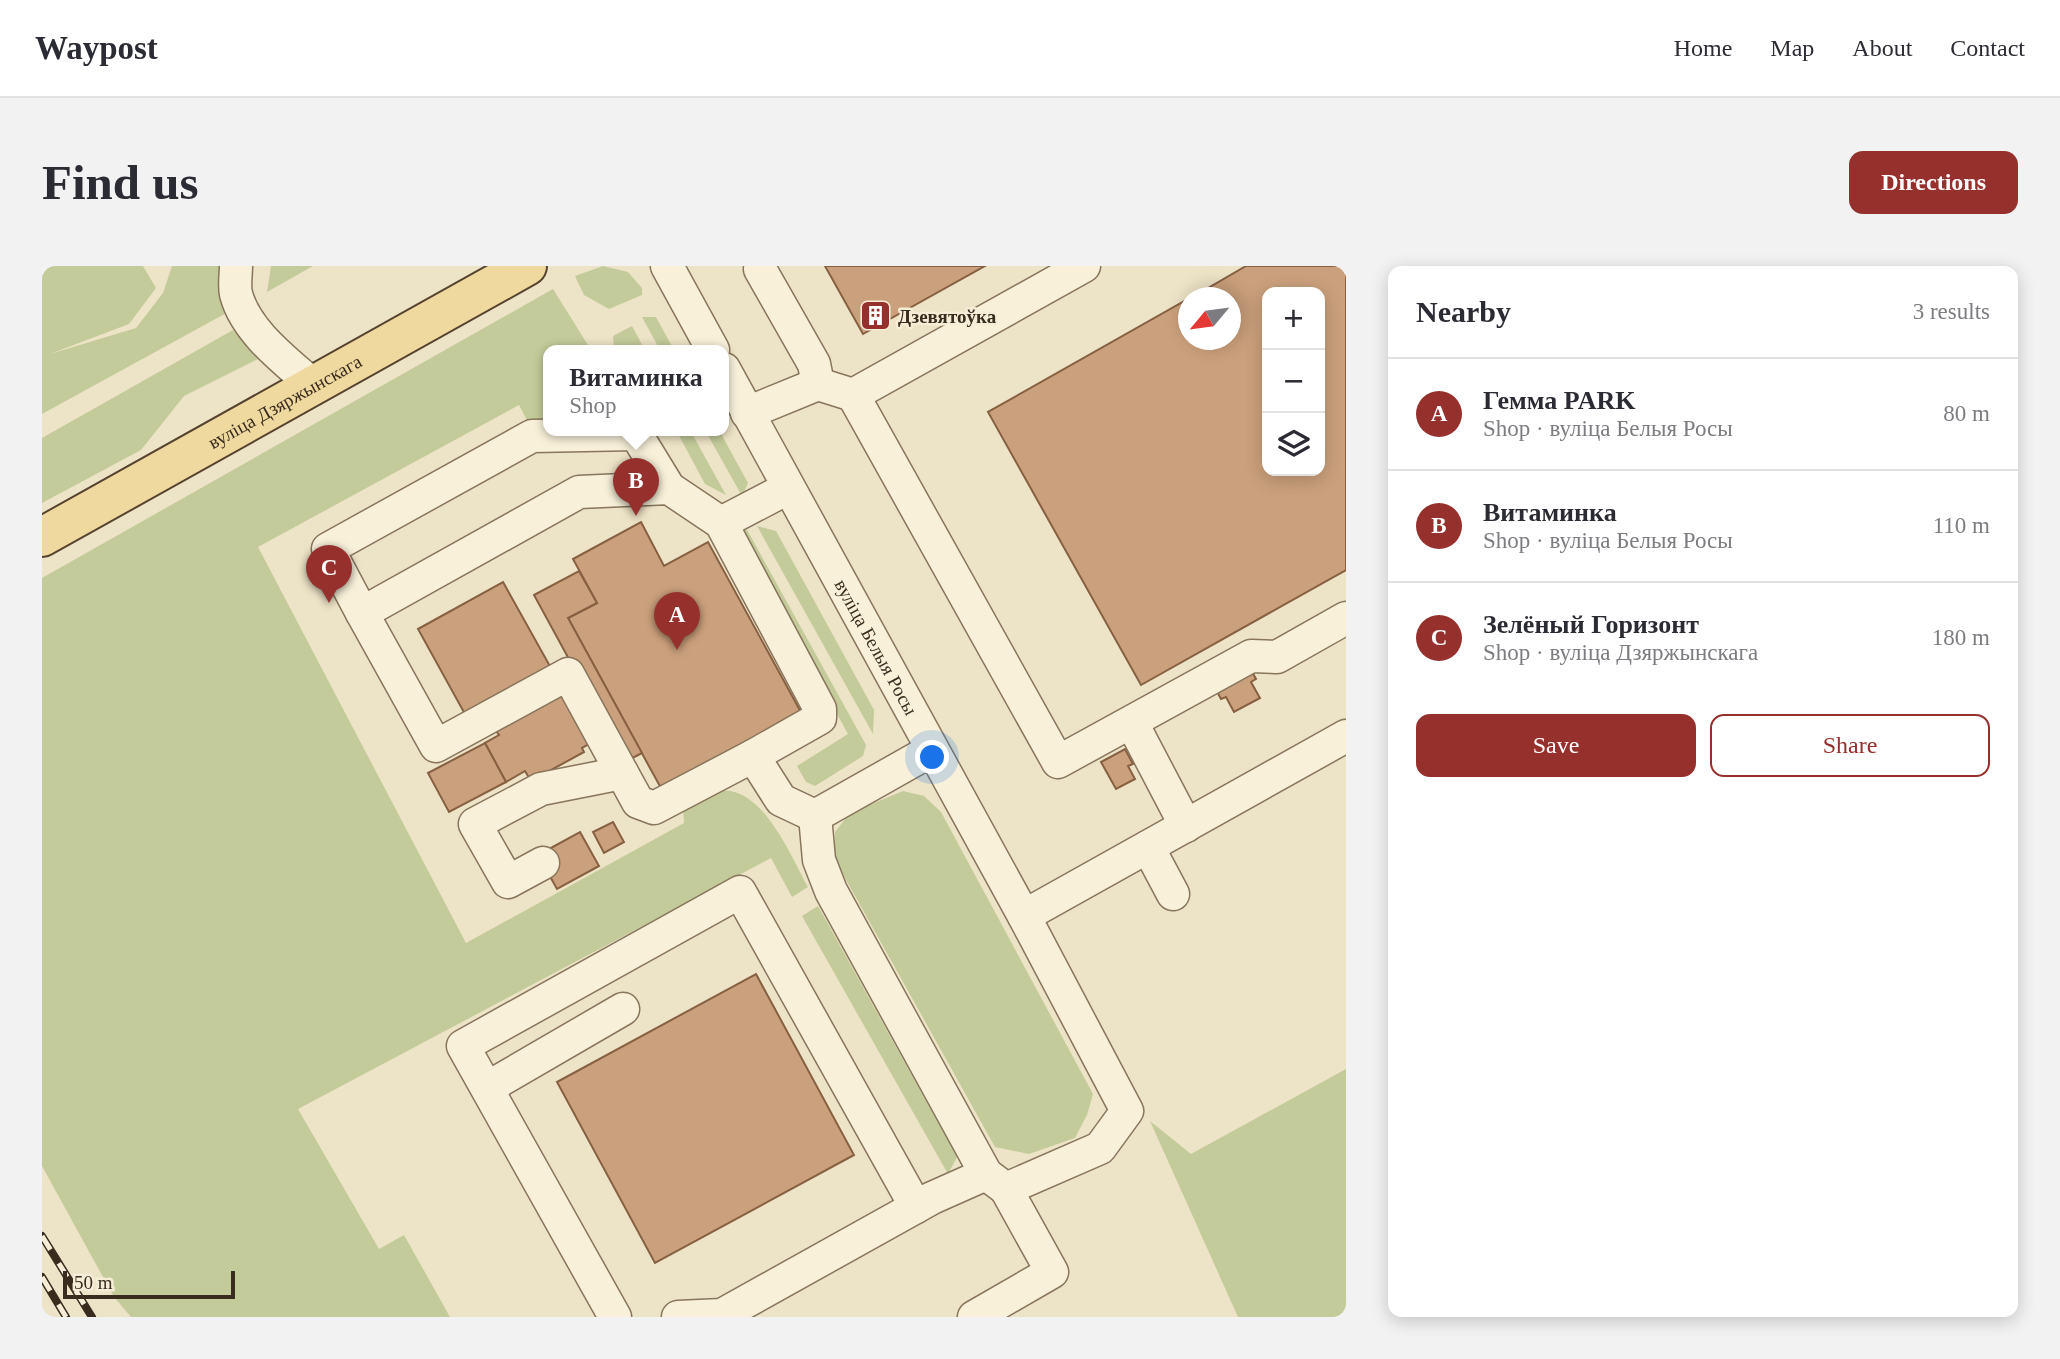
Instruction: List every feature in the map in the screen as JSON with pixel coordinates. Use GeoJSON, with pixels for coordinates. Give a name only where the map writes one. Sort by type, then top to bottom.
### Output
{"type":"FeatureCollection","features":[{"type":"Feature","properties":{"kind":"main road","name":"вуліца Дзяржынскага"},"geometry":{"type":"LineString","coordinates":[[42,537],[527,266]]}},
{"type":"Feature","properties":{"kind":"street"},"geometry":{"type":"LineString","coordinates":[[236,266],[235,292],[244,312],[279,355],[314,386]]}},
{"type":"Feature","properties":{"kind":"street"},"geometry":{"type":"LineString","coordinates":[[667,266],[710,345]]}},
{"type":"Feature","properties":{"kind":"street"},"geometry":{"type":"LineString","coordinates":[[853,395],[1084,266]]}},
{"type":"Feature","properties":{"kind":"street"},"geometry":{"type":"LineString","coordinates":[[760,269],[814,364],[818,384]]}},
{"type":"Feature","properties":{"kind":"street","name":"вуліца Белыя Росы"},"geometry":{"type":"LineString","coordinates":[[729,380],[1024,916],[1127,1111],[1100,1148],[996,1181]]}},
{"type":"Feature","properties":{"kind":"street"},"geometry":{"type":"LineString","coordinates":[[747,413],[818,384],[853,395],[1058,762],[1251,656],[1277,657],[1346,618]]}},
{"type":"Feature","properties":{"kind":"street"},"geometry":{"type":"LineString","coordinates":[[543,436],[532,436],[327,549],[436,746],[568,674],[638,802],[654,808],[820,718],[820,709],[770,636],[740,581],[721,523],[669,488],[637,436]]}},
{"type":"Feature","properties":{"kind":"street"},"geometry":{"type":"LineString","coordinates":[[362,613],[579,492],[669,488]]}},
{"type":"Feature","properties":{"kind":"street"},"geometry":{"type":"LineString","coordinates":[[721,523],[789,488]]}},
{"type":"Feature","properties":{"kind":"street"},"geometry":{"type":"LineString","coordinates":[[1132,723],[1186,825]]}},
{"type":"Feature","properties":{"kind":"street"},"geometry":{"type":"LineString","coordinates":[[1024,916],[1346,736]]}},
{"type":"Feature","properties":{"kind":"street"},"geometry":{"type":"LineString","coordinates":[[815,816],[932,751]]}},
{"type":"Feature","properties":{"kind":"street"},"geometry":{"type":"LineString","coordinates":[[753,755],[781,800],[815,816]]}},
{"type":"Feature","properties":{"kind":"street"},"geometry":{"type":"LineString","coordinates":[[543,863],[508,882],[475,824],[541,789],[622,772]]}},
{"type":"Feature","properties":{"kind":"street"},"geometry":{"type":"LineString","coordinates":[[815,816],[819,860],[831,891],[996,1181],[1052,1272],[974,1317]]}},
{"type":"Feature","properties":{"kind":"street"},"geometry":{"type":"LineString","coordinates":[[1148,847],[1173,894]]}},
{"type":"Feature","properties":{"kind":"street"},"geometry":{"type":"LineString","coordinates":[[615,1317],[463,1046],[740,892],[916,1207]]}},
{"type":"Feature","properties":{"kind":"street"},"geometry":{"type":"LineString","coordinates":[[487,1088],[623,1009]]}},
{"type":"Feature","properties":{"kind":"street"},"geometry":{"type":"LineString","coordinates":[[678,1317],[722,1315],[916,1207],[996,1181]]}},
{"type":"Feature","properties":{"kind":"green space"},"geometry":{"type":"Polygon","coordinates":[[[42,266],[143,266],[156,288],[129,324],[50,354],[136,328],[163,293],[172,266],[223,266],[230,311],[42,414],[42,266]]]}},
{"type":"Feature","properties":{"kind":"green space"},"geometry":{"type":"Polygon","coordinates":[[[271,266],[313,266],[267,292],[271,266]]]}},
{"type":"Feature","properties":{"kind":"green space"},"geometry":{"type":"Polygon","coordinates":[[[603,266],[628,272],[642,288],[642,295],[609,309],[584,295],[575,276],[603,266]]]}},
{"type":"Feature","properties":{"kind":"green space"},"geometry":{"type":"Polygon","coordinates":[[[553,289],[588,345],[543,345],[543,421],[528,422],[519,405],[258,547],[466,943],[684,823],[683,806],[719,791],[734,792],[749,799],[762,810],[784,842],[808,887],[792,897],[771,858],[298,1109],[379,1249],[404,1235],[450,1317],[131,1317],[114,1297],[42,1166],[42,578],[553,289]]]}},
{"type":"Feature","properties":{"kind":"green space"},"geometry":{"type":"Polygon","coordinates":[[[642,317],[656,317],[671,345],[657,345],[642,317]]]}},
{"type":"Feature","properties":{"kind":"green space"},"geometry":{"type":"Polygon","coordinates":[[[632,326],[642,345],[614,345],[613,336],[632,326]]]}},
{"type":"Feature","properties":{"kind":"green space"},"geometry":{"type":"Polygon","coordinates":[[[233,330],[258,359],[184,396],[141,450],[42,503],[42,438],[233,330]]]}},
{"type":"Feature","properties":{"kind":"green space"},"geometry":{"type":"Polygon","coordinates":[[[679,436],[693,436],[726,495],[705,484],[679,436]]]}},
{"type":"Feature","properties":{"kind":"green space"},"geometry":{"type":"Polygon","coordinates":[[[708,436],[722,436],[748,483],[742,496],[708,436]]]}},
{"type":"Feature","properties":{"kind":"green space"},"geometry":{"type":"Polygon","coordinates":[[[757,526],[776,531],[874,710],[873,734],[757,526]]]}},
{"type":"Feature","properties":{"kind":"green space"},"geometry":{"type":"Polygon","coordinates":[[[746,528],[866,745],[863,756],[815,786],[806,782],[797,766],[848,734],[737,531],[746,528]]]}},
{"type":"Feature","properties":{"kind":"green space"},"geometry":{"type":"Polygon","coordinates":[[[903,791],[924,796],[941,812],[1093,1094],[1087,1115],[1075,1138],[1029,1154],[995,1147],[835,860],[835,832],[850,813],[903,791]]]}},
{"type":"Feature","properties":{"kind":"green space"},"geometry":{"type":"Polygon","coordinates":[[[818,906],[957,1157],[948,1174],[802,916],[818,906]]]}},
{"type":"Feature","properties":{"kind":"green space"},"geometry":{"type":"Polygon","coordinates":[[[1346,1069],[1346,1317],[1238,1317],[1150,1121],[1191,1154],[1346,1069]]]}},
{"type":"Feature","properties":{"kind":"building","name":"Дзевятоўка"},"geometry":{"type":"Polygon","coordinates":[[[825,266],[985,266],[863,334],[825,266]]]}},
{"type":"Feature","properties":{"kind":"building"},"geometry":{"type":"Polygon","coordinates":[[[1246,266],[1346,266],[1346,570],[1141,685],[988,412],[1178,305],[1178,350],[1241,350],[1241,287],[1210,287],[1246,266]]]}},
{"type":"Feature","properties":{"kind":"building"},"geometry":{"type":"Polygon","coordinates":[[[641,522],[664,566],[708,542],[802,714],[662,790],[568,618],[597,603],[573,559],[641,522]]]}},
{"type":"Feature","properties":{"kind":"building"},"geometry":{"type":"Polygon","coordinates":[[[579,571],[597,603],[568,618],[642,753],[625,762],[534,595],[579,571]]]}},
{"type":"Feature","properties":{"kind":"building"},"geometry":{"type":"Polygon","coordinates":[[[503,582],[551,668],[466,716],[418,629],[503,582]]]}},
{"type":"Feature","properties":{"kind":"building"},"geometry":{"type":"Polygon","coordinates":[[[1251,670],[1256,679],[1251,682],[1260,698],[1234,712],[1226,697],[1221,699],[1216,690],[1251,670]]]}},
{"type":"Feature","properties":{"kind":"building"},"geometry":{"type":"Polygon","coordinates":[[[562,695],[589,744],[582,748],[584,752],[531,781],[525,771],[506,782],[485,743],[499,735],[496,731],[562,695]]]}},
{"type":"Feature","properties":{"kind":"building"},"geometry":{"type":"Polygon","coordinates":[[[485,743],[506,782],[449,812],[428,773],[485,743]]]}},
{"type":"Feature","properties":{"kind":"building"},"geometry":{"type":"Polygon","coordinates":[[[1125,749],[1133,764],[1128,766],[1135,779],[1116,789],[1101,762],[1125,749]]]}},
{"type":"Feature","properties":{"kind":"building"},"geometry":{"type":"Polygon","coordinates":[[[613,822],[624,842],[604,853],[593,832],[613,822]]]}},
{"type":"Feature","properties":{"kind":"building"},"geometry":{"type":"Polygon","coordinates":[[[580,832],[599,866],[557,889],[538,855],[580,832]]]}},
{"type":"Feature","properties":{"kind":"building"},"geometry":{"type":"Polygon","coordinates":[[[756,974],[854,1155],[655,1263],[557,1082],[756,974]]]}},
{"type":"Feature","properties":{"kind":"railway"},"geometry":{"type":"LineString","coordinates":[[42,1236],[92,1317]]}},
{"type":"Feature","properties":{"kind":"railway"},"geometry":{"type":"LineString","coordinates":[[42,1277],[66,1317]]}},
{"type":"Feature","properties":{"kind":"place","name":"Дзевятоўка"},"geometry":{"type":"Point","coordinates":[875,316]}},
{"type":"Feature","properties":{"kind":"place","name":"Витаминка"},"geometry":{"type":"Point","coordinates":[636,516]}},
{"type":"Feature","properties":{"kind":"place","name":"Зелёный Горизонт"},"geometry":{"type":"Point","coordinates":[329,603]}},
{"type":"Feature","properties":{"kind":"place","name":"Гемма PARK"},"geometry":{"type":"Point","coordinates":[677,650]}}]}
